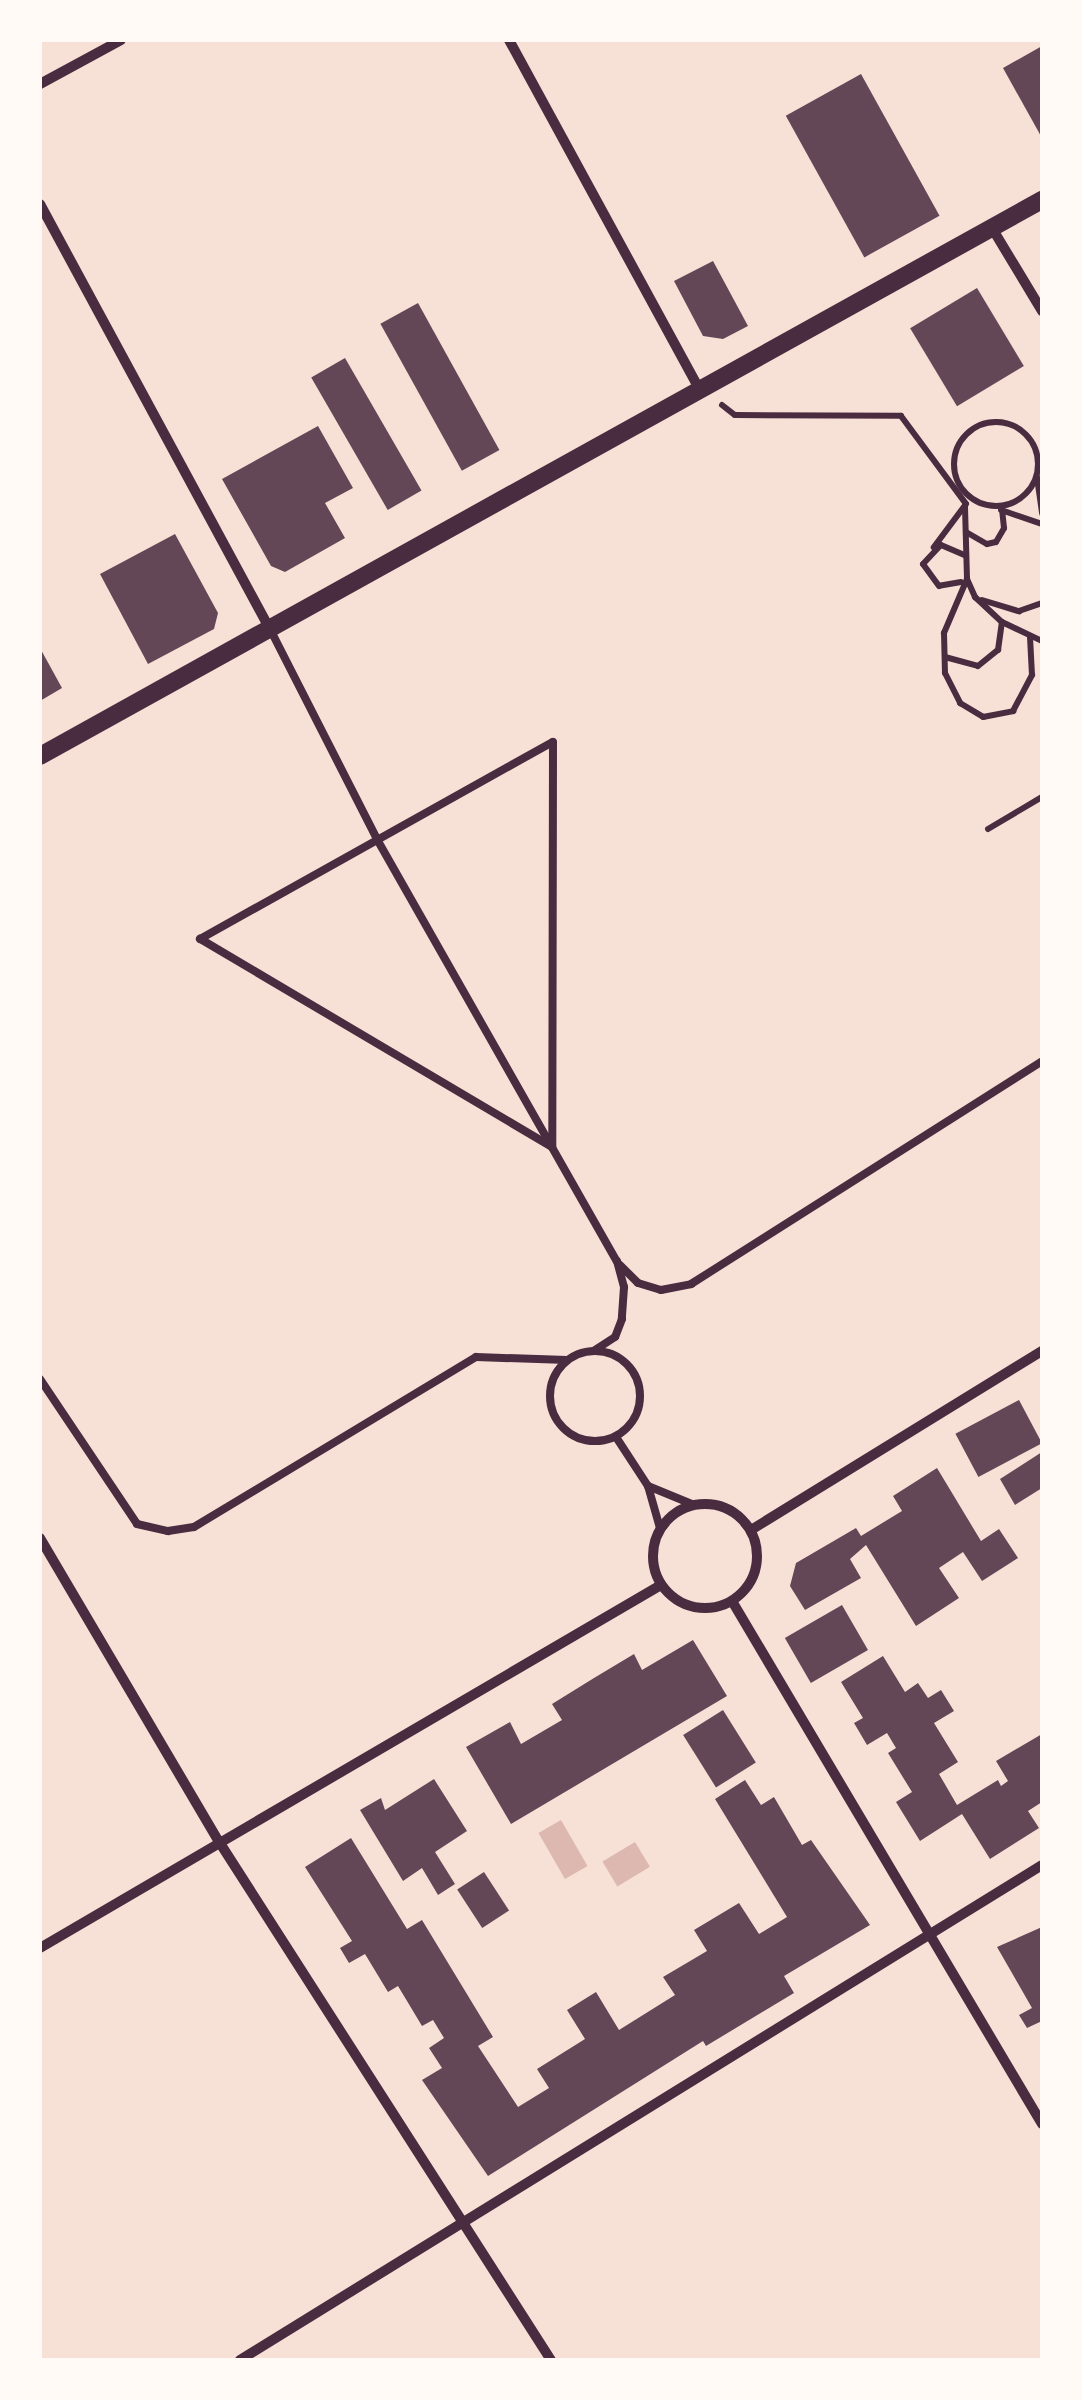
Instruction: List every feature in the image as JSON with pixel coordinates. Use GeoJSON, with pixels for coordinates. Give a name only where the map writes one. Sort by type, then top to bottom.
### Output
{"type":"FeatureCollection","features":[{"type":"Feature","properties":{"kind":"street"},"geometry":{"type":"LineString","coordinates":[[40,84],[120,40]]}},
{"type":"Feature","properties":{"kind":"street"},"geometry":{"type":"LineString","coordinates":[[509,40],[700,390]]}},
{"type":"Feature","properties":{"kind":"street"},"geometry":{"type":"LineString","coordinates":[[40,756],[1042,200]]}},
{"type":"Feature","properties":{"kind":"street"},"geometry":{"type":"LineString","coordinates":[[40,204],[270,629]]}},
{"type":"Feature","properties":{"kind":"street"},"geometry":{"type":"LineString","coordinates":[[992,228],[1042,312]]}},
{"type":"Feature","properties":{"kind":"street"},"geometry":{"type":"LineString","coordinates":[[751,1530],[1042,1351]]}},
{"type":"Feature","properties":{"kind":"street"},"geometry":{"type":"LineString","coordinates":[[694,1505],[727,1508],[751,1530],[757,1561],[732,1600],[702,1608],[661,1585],[652,1552],[660,1528],[694,1505]]}},
{"type":"Feature","properties":{"kind":"street"},"geometry":{"type":"LineString","coordinates":[[40,1538],[218,1840],[551,2360]]}},
{"type":"Feature","properties":{"kind":"street"},"geometry":{"type":"LineString","coordinates":[[40,1948],[218,1840],[661,1585]]}},
{"type":"Feature","properties":{"kind":"street"},"geometry":{"type":"LineString","coordinates":[[732,1600],[1042,2124]]}},
{"type":"Feature","properties":{"kind":"street"},"geometry":{"type":"LineString","coordinates":[[240,2360],[1042,1865]]}},
{"type":"Feature","properties":{"kind":"lane"},"geometry":{"type":"LineString","coordinates":[[40,1379],[137,1524],[168,1531],[194,1526],[476,1357],[567,1360],[595,1350],[615,1337],[622,1319],[624,1287],[617,1262],[378,841],[270,629]]}},
{"type":"Feature","properties":{"kind":"lane"},"geometry":{"type":"LineString","coordinates":[[553,742],[552,1147],[200,939],[553,742]]}},
{"type":"Feature","properties":{"kind":"lane"},"geometry":{"type":"LineString","coordinates":[[617,1262],[638,1284],[661,1290],[692,1284],[1042,1061]]}},
{"type":"Feature","properties":{"kind":"lane"},"geometry":{"type":"LineString","coordinates":[[567,1360],[551,1384],[561,1426],[586,1440],[616,1437],[636,1416],[640,1386],[624,1360],[595,1350]]}},
{"type":"Feature","properties":{"kind":"lane"},"geometry":{"type":"LineString","coordinates":[[616,1437],[648,1486],[660,1528]]}},
{"type":"Feature","properties":{"kind":"lane"},"geometry":{"type":"LineString","coordinates":[[648,1486],[694,1505]]}},
{"type":"Feature","properties":{"kind":"path"},"geometry":{"type":"LineString","coordinates":[[700,390],[735,415],[901,416],[969,503],[1042,524]]}},
{"type":"Feature","properties":{"kind":"path"},"geometry":{"type":"LineString","coordinates":[[1042,514],[1033,444],[1013,426],[972,429],[954,464],[969,503],[965,531],[967,579],[975,597],[1002,622],[1042,642]]}},
{"type":"Feature","properties":{"kind":"path"},"geometry":{"type":"LineString","coordinates":[[999,509],[1024,495],[1038,471]]}},
{"type":"Feature","properties":{"kind":"path"},"geometry":{"type":"LineString","coordinates":[[967,579],[946,586],[932,583],[923,564],[969,503]]}},
{"type":"Feature","properties":{"kind":"path"},"geometry":{"type":"LineString","coordinates":[[965,531],[982,543],[996,542],[1003,533],[999,509]]}},
{"type":"Feature","properties":{"kind":"path"},"geometry":{"type":"LineString","coordinates":[[934,547],[948,545],[966,556]]}},
{"type":"Feature","properties":{"kind":"path"},"geometry":{"type":"LineString","coordinates":[[967,579],[950,612],[944,657],[960,703],[983,718],[1004,716],[1029,688],[1030,636]]}},
{"type":"Feature","properties":{"kind":"path"},"geometry":{"type":"LineString","coordinates":[[975,597],[1000,610],[1042,604]]}},
{"type":"Feature","properties":{"kind":"path"},"geometry":{"type":"LineString","coordinates":[[944,657],[978,666],[998,650],[1002,622]]}},
{"type":"Feature","properties":{"kind":"path"},"geometry":{"type":"LineString","coordinates":[[988,829],[1042,798]]}},
{"type":"Feature","properties":{"kind":"shaded area"},"geometry":{"type":"Polygon","coordinates":[[[561,1820],[588,1866],[565,1879],[538,1833],[561,1820]]]}},
{"type":"Feature","properties":{"kind":"shaded area"},"geometry":{"type":"Polygon","coordinates":[[[635,1842],[650,1867],[617,1886],[602,1862],[635,1842]]]}},
{"type":"Feature","properties":{"kind":"building"},"geometry":{"type":"Polygon","coordinates":[[[1042,46],[1042,138],[1003,68],[1042,46]]]}},
{"type":"Feature","properties":{"kind":"building"},"geometry":{"type":"Polygon","coordinates":[[[861,74],[940,216],[864,257],[786,116],[861,74]]]}},
{"type":"Feature","properties":{"kind":"building"},"geometry":{"type":"Polygon","coordinates":[[[713,261],[748,326],[723,339],[703,336],[674,281],[713,261]]]}},
{"type":"Feature","properties":{"kind":"building"},"geometry":{"type":"Polygon","coordinates":[[[977,288],[1024,366],[957,406],[910,328],[977,288]]]}},
{"type":"Feature","properties":{"kind":"building"},"geometry":{"type":"Polygon","coordinates":[[[418,303],[499,450],[462,471],[380,324],[418,303]]]}},
{"type":"Feature","properties":{"kind":"building"},"geometry":{"type":"Polygon","coordinates":[[[345,358],[422,491],[388,510],[311,378],[345,358]]]}},
{"type":"Feature","properties":{"kind":"building"},"geometry":{"type":"Polygon","coordinates":[[[318,426],[353,488],[325,503],[345,538],[285,572],[271,566],[222,479],[318,426]]]}},
{"type":"Feature","properties":{"kind":"building"},"geometry":{"type":"Polygon","coordinates":[[[175,534],[218,613],[214,629],[148,664],[100,574],[175,534]]]}},
{"type":"Feature","properties":{"kind":"building"},"geometry":{"type":"Polygon","coordinates":[[[40,648],[62,688],[40,701],[40,648]]]}},
{"type":"Feature","properties":{"kind":"building"},"geometry":{"type":"Polygon","coordinates":[[[1019,1400],[1042,1443],[978,1477],[955,1434],[1019,1400]]]}},
{"type":"Feature","properties":{"kind":"building"},"geometry":{"type":"Polygon","coordinates":[[[1042,1452],[1042,1488],[1015,1505],[1000,1479],[1042,1452]]]}},
{"type":"Feature","properties":{"kind":"building"},"geometry":{"type":"Polygon","coordinates":[[[937,1468],[981,1541],[999,1529],[1018,1558],[982,1581],[963,1552],[939,1568],[959,1598],[916,1626],[866,1545],[850,1559],[861,1578],[805,1610],[790,1586],[796,1563],[856,1528],[861,1536],[902,1511],[893,1496],[937,1468]]]}},
{"type":"Feature","properties":{"kind":"building"},"geometry":{"type":"Polygon","coordinates":[[[842,1605],[868,1650],[811,1683],[785,1638],[842,1605]]]}},
{"type":"Feature","properties":{"kind":"building"},"geometry":{"type":"Polygon","coordinates":[[[693,1640],[727,1696],[511,1824],[466,1747],[510,1722],[521,1744],[562,1720],[552,1704],[594,1678],[634,1654],[642,1670],[693,1640]]]}},
{"type":"Feature","properties":{"kind":"building"},"geometry":{"type":"Polygon","coordinates":[[[883,1656],[905,1692],[918,1683],[928,1698],[941,1690],[954,1711],[934,1723],[958,1762],[939,1774],[957,1805],[998,1780],[1001,1786],[1008,1781],[996,1761],[1042,1734],[1042,1802],[1028,1811],[1039,1828],[990,1859],[962,1814],[920,1841],[896,1802],[912,1792],[888,1753],[896,1748],[887,1733],[867,1745],[854,1723],[863,1718],[841,1682],[883,1656]]]}},
{"type":"Feature","properties":{"kind":"building"},"geometry":{"type":"Polygon","coordinates":[[[723,1710],[756,1763],[716,1787],[683,1735],[723,1710]]]}},
{"type":"Feature","properties":{"kind":"building"},"geometry":{"type":"Polygon","coordinates":[[[434,1779],[467,1831],[435,1852],[455,1884],[438,1895],[422,1868],[403,1881],[360,1810],[381,1798],[385,1810],[434,1779]]]}},
{"type":"Feature","properties":{"kind":"building"},"geometry":{"type":"Polygon","coordinates":[[[745,1780],[761,1805],[774,1797],[802,1845],[811,1840],[870,1925],[784,1976],[794,1993],[706,2046],[703,2041],[488,2176],[422,2080],[442,2068],[429,2048],[444,2038],[433,2020],[422,2026],[398,1986],[388,1992],[365,1954],[349,1963],[340,1948],[352,1941],[305,1867],[351,1838],[407,1929],[422,1920],[493,2037],[478,2046],[518,2107],[549,2088],[537,2069],[585,2039],[567,2010],[596,1992],[619,2030],[675,1995],[663,1977],[707,1951],[694,1930],[739,1903],[759,1934],[787,1917],[715,1799],[745,1780]]]}},
{"type":"Feature","properties":{"kind":"building"},"geometry":{"type":"Polygon","coordinates":[[[484,1872],[509,1911],[482,1928],[457,1889],[484,1872]]]}},
{"type":"Feature","properties":{"kind":"building"},"geometry":{"type":"Polygon","coordinates":[[[1042,1927],[1042,2021],[1027,2028],[1019,2015],[1032,2008],[997,1947],[1042,1927]]]}}]}
